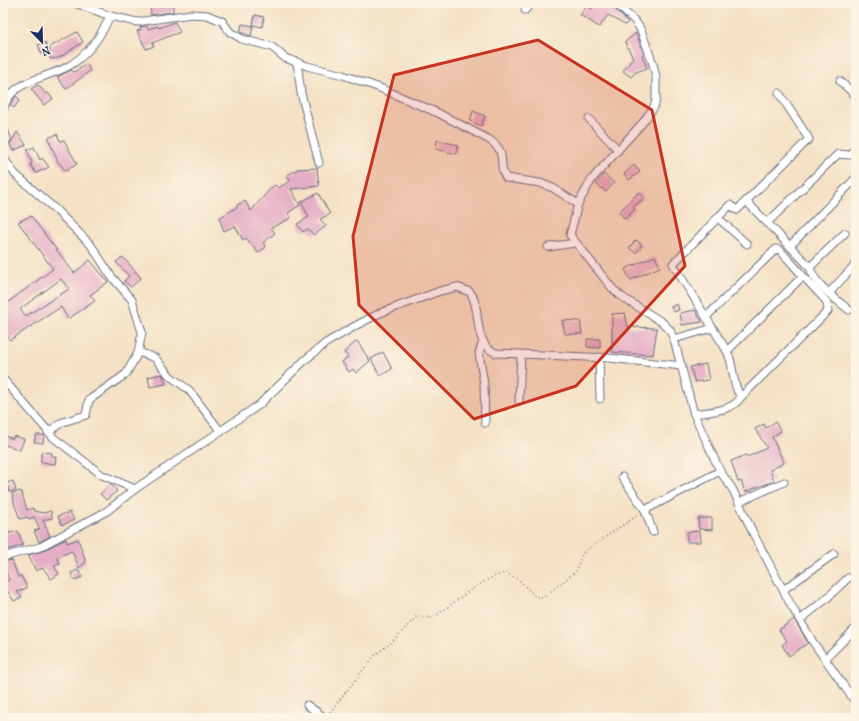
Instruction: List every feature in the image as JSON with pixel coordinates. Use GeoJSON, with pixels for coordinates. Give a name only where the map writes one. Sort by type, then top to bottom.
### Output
{"type":"FeatureCollection","features":[{"type":"Feature","properties":{"kind":"street"},"geometry":{"type":"LineString","coordinates":[[75,3],[110,16],[137,22],[202,14],[222,21],[235,36],[249,42],[272,47],[285,58],[329,72],[343,74],[380,88],[438,113],[488,138],[500,151],[506,178],[540,183],[553,188],[578,204]]}},
{"type":"Feature","properties":{"kind":"street"},"geometry":{"type":"LineString","coordinates":[[525,10],[532,3]]}},
{"type":"Feature","properties":{"kind":"street"},"geometry":{"type":"LineString","coordinates":[[615,3],[635,21],[641,30],[653,64],[657,89],[654,107],[651,113],[592,179],[578,204],[569,233],[575,243],[612,288],[622,297],[662,322],[667,327],[674,339],[694,414],[720,471],[739,502],[783,590],[800,620],[856,703]]}},
{"type":"Feature","properties":{"kind":"street"},"geometry":{"type":"LineString","coordinates":[[3,112],[7,97],[19,87],[33,79],[68,67],[89,50],[110,16]]}},
{"type":"Feature","properties":{"kind":"street"},"geometry":{"type":"LineString","coordinates":[[297,62],[301,93],[319,163]]}},
{"type":"Feature","properties":{"kind":"street"},"geometry":{"type":"LineString","coordinates":[[840,81],[856,96]]}},
{"type":"Feature","properties":{"kind":"street"},"geometry":{"type":"LineString","coordinates":[[741,397],[735,387],[732,361],[727,351],[673,264],[730,205],[737,210],[809,139],[779,93]]}},
{"type":"Feature","properties":{"kind":"street"},"geometry":{"type":"LineString","coordinates":[[589,119],[618,150]]}},
{"type":"Feature","properties":{"kind":"street"},"geometry":{"type":"LineString","coordinates":[[3,127],[7,139],[3,144]]}},
{"type":"Feature","properties":{"kind":"street"},"geometry":{"type":"LineString","coordinates":[[768,222],[838,154],[849,155],[856,149]]}},
{"type":"Feature","properties":{"kind":"street"},"geometry":{"type":"LineString","coordinates":[[3,157],[14,174],[56,210],[91,245],[111,276],[132,300],[142,332],[139,352],[126,374],[89,400],[86,415],[63,422],[48,432]]}},
{"type":"Feature","properties":{"kind":"street"},"geometry":{"type":"LineString","coordinates":[[790,246],[856,178]]}},
{"type":"Feature","properties":{"kind":"street"},"geometry":{"type":"LineString","coordinates":[[746,201],[810,267],[811,274],[829,293],[849,310]]}},
{"type":"Feature","properties":{"kind":"street"},"geometry":{"type":"LineString","coordinates":[[718,218],[747,244]]}},
{"type":"Feature","properties":{"kind":"street"},"geometry":{"type":"LineString","coordinates":[[810,267],[845,233]]}},
{"type":"Feature","properties":{"kind":"street"},"geometry":{"type":"LineString","coordinates":[[548,247],[575,243]]}},
{"type":"Feature","properties":{"kind":"street"},"geometry":{"type":"LineString","coordinates":[[694,414],[730,407],[737,403],[741,397],[828,310],[827,302],[780,250],[774,250],[706,317]]}},
{"type":"Feature","properties":{"kind":"street"},"geometry":{"type":"LineString","coordinates":[[829,293],[853,272],[856,264]]}},
{"type":"Feature","properties":{"kind":"street"},"geometry":{"type":"LineString","coordinates":[[727,351],[803,276]]}},
{"type":"Feature","properties":{"kind":"street"},"geometry":{"type":"LineString","coordinates":[[3,557],[40,547],[107,511],[135,489],[259,405],[292,371],[326,342],[380,313],[417,298],[457,287],[466,289],[474,297],[476,303],[479,329],[483,341],[488,349],[496,353],[599,357],[682,366]]}},
{"type":"Feature","properties":{"kind":"street"},"geometry":{"type":"LineString","coordinates":[[674,339],[713,328]]}},
{"type":"Feature","properties":{"kind":"street"},"geometry":{"type":"LineString","coordinates":[[483,341],[479,353],[484,384],[485,423]]}},
{"type":"Feature","properties":{"kind":"street"},"geometry":{"type":"LineString","coordinates":[[139,352],[155,358],[170,376],[189,390],[220,432]]}},
{"type":"Feature","properties":{"kind":"street"},"geometry":{"type":"LineString","coordinates":[[520,401],[521,355]]}},
{"type":"Feature","properties":{"kind":"street"},"geometry":{"type":"LineString","coordinates":[[599,357],[600,399]]}},
{"type":"Feature","properties":{"kind":"street"},"geometry":{"type":"LineString","coordinates":[[3,379],[48,432],[102,475],[135,489]]}},
{"type":"Feature","properties":{"kind":"street"},"geometry":{"type":"LineString","coordinates":[[645,510],[720,471]]}},
{"type":"Feature","properties":{"kind":"street"},"geometry":{"type":"LineString","coordinates":[[622,477],[645,510],[653,532]]}},
{"type":"Feature","properties":{"kind":"street"},"geometry":{"type":"LineString","coordinates":[[739,502],[784,482]]}},
{"type":"Feature","properties":{"kind":"street"},"geometry":{"type":"LineString","coordinates":[[783,590],[834,554]]}},
{"type":"Feature","properties":{"kind":"street"},"geometry":{"type":"LineString","coordinates":[[800,620],[826,599],[848,578]]}},
{"type":"Feature","properties":{"kind":"street"},"geometry":{"type":"LineString","coordinates":[[825,659],[856,628]]}},
{"type":"Feature","properties":{"kind":"street"},"geometry":{"type":"LineString","coordinates":[[307,705],[328,715]]}},
{"type":"Feature","properties":{"kind":"path"},"geometry":{"type":"LineString","coordinates":[[328,715],[375,655],[392,642],[417,616],[432,618],[461,597],[496,576],[505,573],[518,579],[536,597],[544,597],[577,570],[580,558],[585,552],[645,510]]}},
{"type":"Feature","properties":{"kind":"highlighted area"},"geometry":{"type":"Polygon","coordinates":[[[538,40],[652,110],[685,266],[576,386],[474,419],[359,305],[353,236],[394,75],[538,40]]]}},
{"type":"Feature","properties":{"kind":"building"},"geometry":{"type":"Polygon","coordinates":[[[150,3],[159,3],[159,6],[173,5],[173,12],[151,15],[150,3]]]}},
{"type":"Feature","properties":{"kind":"building"},"geometry":{"type":"Polygon","coordinates":[[[594,3],[609,3],[628,22],[625,25],[608,15],[599,27],[580,15],[587,6],[592,9],[594,3]]]}},
{"type":"Feature","properties":{"kind":"building"},"geometry":{"type":"Polygon","coordinates":[[[255,15],[264,17],[262,27],[253,25],[255,15]]]}},
{"type":"Feature","properties":{"kind":"building"},"geometry":{"type":"Polygon","coordinates":[[[175,22],[180,32],[152,43],[154,46],[146,49],[137,31],[141,30],[140,27],[147,26],[148,29],[158,26],[159,28],[175,22]]]}},
{"type":"Feature","properties":{"kind":"building"},"geometry":{"type":"Polygon","coordinates":[[[242,24],[253,26],[251,36],[240,32],[242,24]]]}},
{"type":"Feature","properties":{"kind":"building"},"geometry":{"type":"Polygon","coordinates":[[[77,32],[83,42],[59,58],[50,59],[50,47],[77,32]]]}},
{"type":"Feature","properties":{"kind":"building"},"geometry":{"type":"Polygon","coordinates":[[[636,33],[644,54],[642,55],[647,68],[636,72],[631,77],[623,71],[633,58],[625,42],[636,33]]]}},
{"type":"Feature","properties":{"kind":"building"},"geometry":{"type":"Polygon","coordinates":[[[45,42],[49,51],[42,54],[38,45],[45,42]]]}},
{"type":"Feature","properties":{"kind":"building"},"geometry":{"type":"Polygon","coordinates":[[[87,64],[90,71],[66,89],[57,77],[71,70],[74,72],[87,64]]]}},
{"type":"Feature","properties":{"kind":"building"},"geometry":{"type":"Polygon","coordinates":[[[38,85],[53,99],[44,105],[31,89],[38,85]]]}},
{"type":"Feature","properties":{"kind":"building"},"geometry":{"type":"Polygon","coordinates":[[[16,96],[20,100],[14,108],[10,105],[16,96]]]}},
{"type":"Feature","properties":{"kind":"building"},"geometry":{"type":"Polygon","coordinates":[[[473,111],[485,116],[481,126],[470,121],[473,111]]]}},
{"type":"Feature","properties":{"kind":"building"},"geometry":{"type":"Polygon","coordinates":[[[17,132],[26,145],[13,151],[10,144],[17,132]]]}},
{"type":"Feature","properties":{"kind":"building"},"geometry":{"type":"Polygon","coordinates":[[[57,134],[60,141],[64,140],[77,164],[66,171],[58,162],[48,138],[57,134]]]}},
{"type":"Feature","properties":{"kind":"building"},"geometry":{"type":"Polygon","coordinates":[[[437,140],[458,145],[456,154],[436,149],[437,140]]]}},
{"type":"Feature","properties":{"kind":"building"},"geometry":{"type":"Polygon","coordinates":[[[34,147],[40,160],[42,158],[49,167],[36,173],[30,164],[32,163],[27,150],[34,147]]]}},
{"type":"Feature","properties":{"kind":"building"},"geometry":{"type":"Polygon","coordinates":[[[634,165],[640,172],[629,180],[624,174],[634,165]]]}},
{"type":"Feature","properties":{"kind":"building"},"geometry":{"type":"Polygon","coordinates":[[[317,168],[319,186],[291,189],[300,205],[288,213],[291,218],[271,228],[275,233],[263,243],[266,247],[258,253],[246,238],[243,240],[235,226],[224,231],[219,218],[237,207],[237,205],[245,201],[251,211],[271,188],[275,185],[278,188],[290,181],[287,175],[297,169],[317,168]]]}},
{"type":"Feature","properties":{"kind":"building"},"geometry":{"type":"Polygon","coordinates":[[[604,174],[614,183],[606,192],[596,184],[604,174]]]}},
{"type":"Feature","properties":{"kind":"building"},"geometry":{"type":"Polygon","coordinates":[[[639,192],[644,198],[633,207],[635,209],[625,219],[619,212],[639,192]]]}},
{"type":"Feature","properties":{"kind":"building"},"geometry":{"type":"Polygon","coordinates":[[[318,193],[330,214],[320,219],[326,226],[314,235],[307,229],[303,232],[297,224],[309,217],[301,202],[318,193]]]}},
{"type":"Feature","properties":{"kind":"building"},"geometry":{"type":"Polygon","coordinates":[[[31,216],[74,273],[90,260],[108,282],[90,295],[95,301],[68,319],[61,307],[10,340],[3,332],[3,306],[53,269],[18,222],[31,216]],[[61,279],[20,309],[26,316],[69,289],[61,279]]]}},
{"type":"Feature","properties":{"kind":"building"},"geometry":{"type":"Polygon","coordinates":[[[636,240],[642,245],[636,253],[629,248],[636,240]]]}},
{"type":"Feature","properties":{"kind":"building"},"geometry":{"type":"Polygon","coordinates":[[[655,256],[660,267],[630,280],[625,269],[655,256]]]}},
{"type":"Feature","properties":{"kind":"building"},"geometry":{"type":"Polygon","coordinates":[[[123,257],[141,278],[131,287],[124,281],[129,276],[116,262],[123,257]]]}},
{"type":"Feature","properties":{"kind":"building"},"geometry":{"type":"Polygon","coordinates":[[[677,304],[679,310],[673,312],[671,307],[677,304]]]}},
{"type":"Feature","properties":{"kind":"building"},"geometry":{"type":"Polygon","coordinates":[[[695,310],[702,322],[682,325],[680,313],[695,310]]]}},
{"type":"Feature","properties":{"kind":"building"},"geometry":{"type":"Polygon","coordinates":[[[625,313],[628,327],[657,328],[653,355],[612,352],[612,314],[625,313]]]}},
{"type":"Feature","properties":{"kind":"building"},"geometry":{"type":"Polygon","coordinates":[[[562,320],[580,321],[582,334],[565,334],[562,320]]]}},
{"type":"Feature","properties":{"kind":"building"},"geometry":{"type":"Polygon","coordinates":[[[587,339],[600,339],[600,348],[587,347],[587,339]]]}},
{"type":"Feature","properties":{"kind":"building"},"geometry":{"type":"Polygon","coordinates":[[[357,341],[370,361],[356,373],[353,369],[349,372],[342,362],[348,357],[344,352],[357,341]]]}},
{"type":"Feature","properties":{"kind":"building"},"geometry":{"type":"Polygon","coordinates":[[[383,352],[392,369],[380,376],[371,359],[383,352]]]}},
{"type":"Feature","properties":{"kind":"building"},"geometry":{"type":"Polygon","coordinates":[[[706,364],[709,380],[695,382],[690,367],[706,364]]]}},
{"type":"Feature","properties":{"kind":"building"},"geometry":{"type":"Polygon","coordinates":[[[162,374],[166,384],[150,387],[148,377],[162,374]]]}},
{"type":"Feature","properties":{"kind":"building"},"geometry":{"type":"Polygon","coordinates":[[[775,422],[781,431],[772,437],[784,463],[770,470],[774,481],[745,492],[741,481],[738,482],[731,461],[746,455],[747,457],[767,448],[755,429],[764,424],[766,428],[775,422]]]}},
{"type":"Feature","properties":{"kind":"building"},"geometry":{"type":"Polygon","coordinates":[[[3,435],[13,439],[14,436],[24,439],[20,450],[3,444],[3,435]]]}},
{"type":"Feature","properties":{"kind":"building"},"geometry":{"type":"Polygon","coordinates":[[[36,435],[44,435],[43,443],[34,442],[36,435]]]}},
{"type":"Feature","properties":{"kind":"building"},"geometry":{"type":"Polygon","coordinates":[[[41,452],[52,453],[52,456],[56,457],[55,464],[41,462],[41,452]]]}},
{"type":"Feature","properties":{"kind":"building"},"geometry":{"type":"Polygon","coordinates":[[[13,481],[16,490],[9,492],[7,483],[13,481]]]}},
{"type":"Feature","properties":{"kind":"building"},"geometry":{"type":"Polygon","coordinates":[[[111,484],[117,491],[106,500],[100,494],[111,484]]]}},
{"type":"Feature","properties":{"kind":"building"},"geometry":{"type":"Polygon","coordinates":[[[21,491],[27,510],[33,508],[34,511],[43,513],[51,511],[52,518],[43,520],[50,536],[39,542],[34,531],[40,529],[34,517],[29,519],[27,517],[20,519],[15,506],[12,493],[21,491]]]}},
{"type":"Feature","properties":{"kind":"building"},"geometry":{"type":"Polygon","coordinates":[[[70,512],[74,520],[62,525],[58,516],[70,512]]]}},
{"type":"Feature","properties":{"kind":"building"},"geometry":{"type":"Polygon","coordinates":[[[698,518],[712,518],[712,530],[699,529],[698,518]]]}},
{"type":"Feature","properties":{"kind":"building"},"geometry":{"type":"Polygon","coordinates":[[[3,522],[9,533],[18,531],[23,545],[4,551],[3,522]]]}},
{"type":"Feature","properties":{"kind":"building"},"geometry":{"type":"Polygon","coordinates":[[[700,531],[701,542],[687,542],[687,532],[700,531]]]}},
{"type":"Feature","properties":{"kind":"building"},"geometry":{"type":"Polygon","coordinates":[[[66,539],[67,543],[78,539],[86,562],[79,568],[72,551],[57,557],[60,564],[54,566],[59,574],[51,579],[43,568],[36,571],[28,555],[42,551],[66,539]]]}},
{"type":"Feature","properties":{"kind":"building"},"geometry":{"type":"Polygon","coordinates":[[[12,560],[18,577],[21,576],[27,588],[17,592],[22,597],[14,601],[7,590],[3,591],[3,583],[9,580],[3,562],[12,560]]]}},
{"type":"Feature","properties":{"kind":"building"},"geometry":{"type":"Polygon","coordinates":[[[78,570],[82,577],[74,580],[71,573],[78,570]]]}},
{"type":"Feature","properties":{"kind":"building"},"geometry":{"type":"Polygon","coordinates":[[[794,619],[808,643],[789,656],[782,645],[787,641],[779,630],[794,619]]]}}]}
